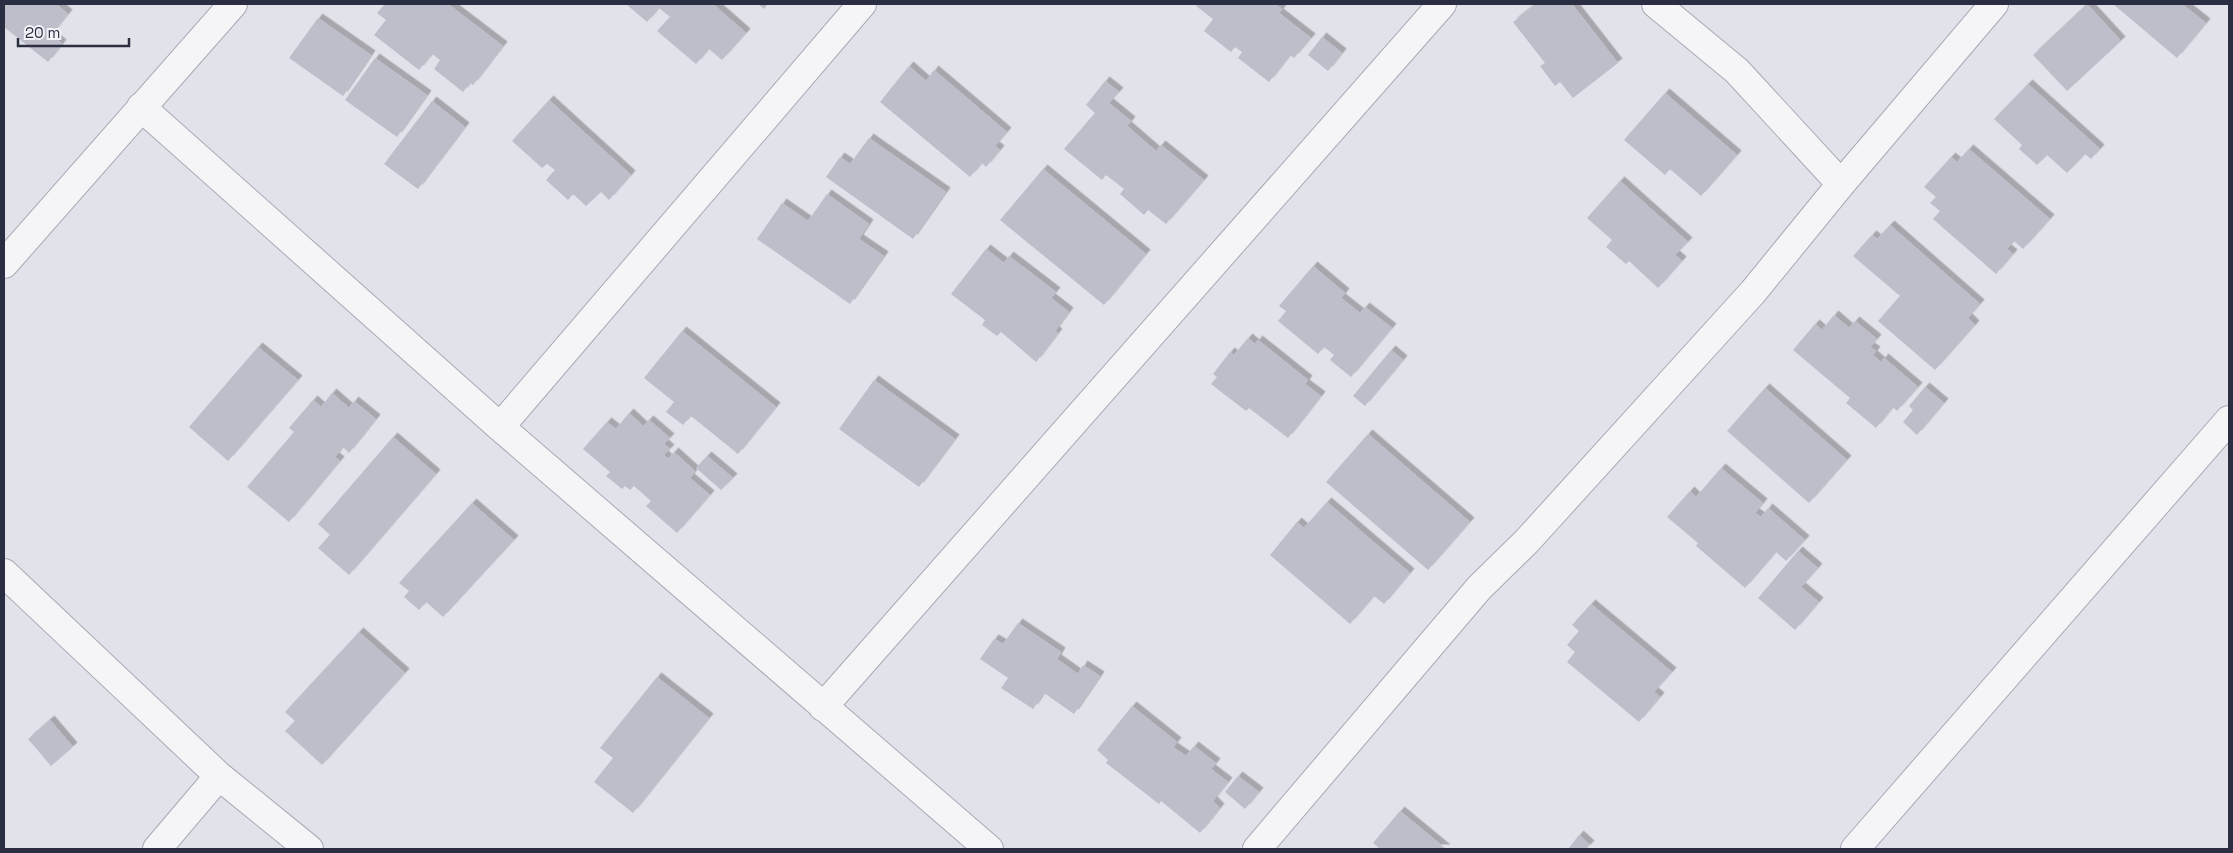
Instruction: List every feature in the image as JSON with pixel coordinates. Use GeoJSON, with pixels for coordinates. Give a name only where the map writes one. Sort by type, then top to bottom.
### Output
{"type":"FeatureCollection","features":[{"type":"Feature","properties":{"kind":"street"},"geometry":{"type":"LineString","coordinates":[[4,264],[233,4]]}},
{"type":"Feature","properties":{"kind":"street"},"geometry":{"type":"LineString","coordinates":[[500,427],[862,4]]}},
{"type":"Feature","properties":{"kind":"street"},"geometry":{"type":"LineString","coordinates":[[823,707],[1442,4]]}},
{"type":"Feature","properties":{"kind":"street"},"geometry":{"type":"LineString","coordinates":[[1656,4],[1737,71],[1841,184]]}},
{"type":"Feature","properties":{"kind":"street"},"geometry":{"type":"LineString","coordinates":[[1257,849],[1479,588],[1527,542],[1753,292],[1841,184],[1994,4]]}},
{"type":"Feature","properties":{"kind":"street"},"geometry":{"type":"LineString","coordinates":[[142,107],[500,427],[989,849]]}},
{"type":"Feature","properties":{"kind":"street"},"geometry":{"type":"LineString","coordinates":[[1855,849],[2226,430]]}},
{"type":"Feature","properties":{"kind":"street"},"geometry":{"type":"LineString","coordinates":[[4,573],[219,776],[310,849]]}},
{"type":"Feature","properties":{"kind":"street"},"geometry":{"type":"LineString","coordinates":[[157,849],[219,776]]}},
{"type":"Feature","properties":{"kind":"building"},"geometry":{"type":"Polygon","coordinates":[[[4,4],[56,4],[68,14],[51,35],[62,44],[48,62],[4,27],[4,4]]]}},
{"type":"Feature","properties":{"kind":"building"},"geometry":{"type":"Polygon","coordinates":[[[385,4],[448,4],[503,46],[473,85],[470,83],[463,92],[434,69],[440,60],[432,54],[419,70],[374,35],[386,20],[377,13],[385,4]]]}},
{"type":"Feature","properties":{"kind":"building"},"geometry":{"type":"Polygon","coordinates":[[[626,4],[713,4],[746,33],[722,60],[709,49],[696,64],[657,31],[670,17],[659,8],[647,22],[626,4]]]}},
{"type":"Feature","properties":{"kind":"building"},"geometry":{"type":"Polygon","coordinates":[[[758,4],[768,4],[764,9],[758,4]]]}},
{"type":"Feature","properties":{"kind":"building"},"geometry":{"type":"Polygon","coordinates":[[[1198,4],[1275,4],[1282,9],[1279,13],[1311,38],[1294,58],[1290,55],[1269,82],[1238,58],[1242,52],[1235,47],[1231,52],[1204,31],[1213,19],[1196,6],[1198,4]]]}},
{"type":"Feature","properties":{"kind":"building"},"geometry":{"type":"Polygon","coordinates":[[[1536,4],[1572,4],[1618,63],[1573,98],[1560,82],[1555,86],[1540,66],[1545,63],[1513,22],[1536,4]]]}},
{"type":"Feature","properties":{"kind":"building"},"geometry":{"type":"Polygon","coordinates":[[[2087,4],[2121,41],[2067,91],[2033,55],[2087,4]]]}},
{"type":"Feature","properties":{"kind":"building"},"geometry":{"type":"Polygon","coordinates":[[[2113,4],[2182,4],[2206,23],[2177,58],[2113,4]]]}},
{"type":"Feature","properties":{"kind":"building"},"geometry":{"type":"Polygon","coordinates":[[[318,18],[371,55],[343,96],[289,58],[318,18]]]}},
{"type":"Feature","properties":{"kind":"building"},"geometry":{"type":"Polygon","coordinates":[[[1322,37],[1342,53],[1328,71],[1308,55],[1322,37]]]}},
{"type":"Feature","properties":{"kind":"building"},"geometry":{"type":"Polygon","coordinates":[[[375,58],[427,95],[397,137],[345,100],[375,58]]]}},
{"type":"Feature","properties":{"kind":"building"},"geometry":{"type":"Polygon","coordinates":[[[909,66],[926,81],[934,70],[1007,132],[995,146],[1000,150],[986,167],[982,163],[970,177],[880,102],[909,66]]]}},
{"type":"Feature","properties":{"kind":"building"},"geometry":{"type":"Polygon","coordinates":[[[1105,81],[1119,92],[1109,103],[1131,121],[1127,126],[1156,151],[1161,145],[1204,180],[1166,224],[1148,210],[1144,215],[1120,194],[1124,189],[1106,175],[1102,180],[1064,149],[1095,113],[1086,105],[1105,81]]]}},
{"type":"Feature","properties":{"kind":"building"},"geometry":{"type":"Polygon","coordinates":[[[2028,84],[2100,149],[2091,159],[2085,154],[2067,173],[2047,155],[2037,165],[2019,149],[2022,145],[1994,119],[2028,84]]]}},
{"type":"Feature","properties":{"kind":"building"},"geometry":{"type":"Polygon","coordinates":[[[1665,93],[1737,155],[1701,196],[1670,169],[1665,175],[1624,140],[1665,93]]]}},
{"type":"Feature","properties":{"kind":"building"},"geometry":{"type":"Polygon","coordinates":[[[549,100],[631,175],[609,200],[601,192],[586,206],[573,194],[568,200],[546,180],[555,170],[547,164],[542,168],[512,141],[549,100]]]}},
{"type":"Feature","properties":{"kind":"building"},"geometry":{"type":"Polygon","coordinates":[[[432,101],[465,127],[418,189],[384,164],[432,101]]]}},
{"type":"Feature","properties":{"kind":"building"},"geometry":{"type":"Polygon","coordinates":[[[869,138],[946,192],[913,239],[826,177],[840,157],[850,164],[869,138]]]}},
{"type":"Feature","properties":{"kind":"building"},"geometry":{"type":"Polygon","coordinates":[[[1969,149],[2050,219],[2023,249],[2014,241],[2007,249],[2013,254],[1996,274],[1933,219],[1940,211],[1930,203],[1936,197],[1924,187],[1951,157],[1957,162],[1969,149]]]}},
{"type":"Feature","properties":{"kind":"building"},"geometry":{"type":"Polygon","coordinates":[[[1043,169],[1146,254],[1104,305],[1000,220],[1043,169]]]}},
{"type":"Feature","properties":{"kind":"building"},"geometry":{"type":"Polygon","coordinates":[[[1620,181],[1688,242],[1675,255],[1682,261],[1658,288],[1629,261],[1626,264],[1606,247],[1612,240],[1587,218],[1620,181]]]}},
{"type":"Feature","properties":{"kind":"building"},"geometry":{"type":"Polygon","coordinates":[[[827,194],[869,224],[859,239],[884,256],[850,304],[757,239],[782,203],[808,221],[827,194]]]}},
{"type":"Feature","properties":{"kind":"building"},"geometry":{"type":"Polygon","coordinates":[[[1890,225],[1980,304],[1968,318],[1975,325],[1935,370],[1878,321],[1900,296],[1853,256],[1872,235],[1877,239],[1890,225]]]}},
{"type":"Feature","properties":{"kind":"building"},"geometry":{"type":"Polygon","coordinates":[[[986,249],[1004,263],[1009,256],[1056,292],[1051,298],[1069,312],[1055,331],[1058,333],[1036,362],[1001,332],[997,336],[982,325],[985,320],[951,294],[986,249]]]}},
{"type":"Feature","properties":{"kind":"building"},"geometry":{"type":"Polygon","coordinates":[[[1313,266],[1345,293],[1341,298],[1360,313],[1365,307],[1392,328],[1351,377],[1330,360],[1334,355],[1324,347],[1318,354],[1278,321],[1286,311],[1279,306],[1313,266]]]}},
{"type":"Feature","properties":{"kind":"building"},"geometry":{"type":"Polygon","coordinates":[[[1834,315],[1849,328],[1855,321],[1877,339],[1870,347],[1876,351],[1873,355],[1881,362],[1884,358],[1918,387],[1897,411],[1893,407],[1876,428],[1846,403],[1850,398],[1793,350],[1815,324],[1822,330],[1834,315]]]}},
{"type":"Feature","properties":{"kind":"building"},"geometry":{"type":"Polygon","coordinates":[[[682,331],[776,407],[738,454],[691,416],[683,425],[666,412],[674,402],[644,378],[682,331]]]}},
{"type":"Feature","properties":{"kind":"building"},"geometry":{"type":"Polygon","coordinates":[[[1248,338],[1255,344],[1258,340],[1308,380],[1305,384],[1321,396],[1288,438],[1249,408],[1246,411],[1211,384],[1217,377],[1213,374],[1230,352],[1234,355],[1248,338]]]}},
{"type":"Feature","properties":{"kind":"building"},"geometry":{"type":"Polygon","coordinates":[[[258,347],[298,380],[228,461],[189,427],[258,347]]]}},
{"type":"Feature","properties":{"kind":"building"},"geometry":{"type":"Polygon","coordinates":[[[1391,350],[1403,360],[1365,406],[1353,396],[1391,350]]]}},
{"type":"Feature","properties":{"kind":"building"},"geometry":{"type":"Polygon","coordinates":[[[874,380],[955,439],[919,487],[839,429],[874,380]]]}},
{"type":"Feature","properties":{"kind":"building"},"geometry":{"type":"Polygon","coordinates":[[[1925,387],[1944,403],[1917,435],[1903,422],[1913,410],[1909,406],[1925,387]]]}},
{"type":"Feature","properties":{"kind":"building"},"geometry":{"type":"Polygon","coordinates":[[[1765,388],[1847,460],[1809,503],[1727,431],[1765,388]]]}},
{"type":"Feature","properties":{"kind":"building"},"geometry":{"type":"Polygon","coordinates":[[[332,393],[349,408],[354,401],[376,419],[349,453],[343,447],[335,457],[340,461],[289,522],[247,487],[294,432],[289,428],[313,400],[321,407],[332,393]]]}},
{"type":"Feature","properties":{"kind":"building"},"geometry":{"type":"Polygon","coordinates":[[[629,413],[643,426],[649,420],[670,438],[664,444],[670,449],[664,455],[668,459],[674,452],[695,471],[690,478],[710,495],[677,533],[646,506],[651,501],[634,486],[630,490],[625,486],[622,489],[606,476],[610,472],[583,449],[607,422],[616,429],[629,413]]]}},
{"type":"Feature","properties":{"kind":"building"},"geometry":{"type":"Polygon","coordinates":[[[1368,434],[1470,522],[1428,570],[1326,482],[1368,434]]]}},
{"type":"Feature","properties":{"kind":"building"},"geometry":{"type":"Polygon","coordinates":[[[393,437],[436,474],[349,575],[318,548],[330,535],[318,524],[393,437]]]}},
{"type":"Feature","properties":{"kind":"building"},"geometry":{"type":"Polygon","coordinates":[[[707,456],[733,478],[721,490],[696,468],[707,456]]]}},
{"type":"Feature","properties":{"kind":"building"},"geometry":{"type":"Polygon","coordinates":[[[1721,468],[1763,503],[1755,513],[1761,517],[1768,508],[1805,540],[1786,561],[1776,552],[1745,588],[1696,546],[1698,543],[1667,517],[1690,491],[1696,497],[1721,468]]]}},
{"type":"Feature","properties":{"kind":"building"},"geometry":{"type":"Polygon","coordinates":[[[1327,502],[1410,573],[1384,604],[1374,596],[1350,624],[1270,555],[1297,522],[1304,528],[1327,502]]]}},
{"type":"Feature","properties":{"kind":"building"},"geometry":{"type":"Polygon","coordinates":[[[472,503],[514,540],[443,617],[426,602],[419,610],[404,597],[409,591],[399,583],[472,503]]]}},
{"type":"Feature","properties":{"kind":"building"},"geometry":{"type":"Polygon","coordinates":[[[1798,551],[1818,568],[1801,587],[1819,602],[1795,630],[1758,598],[1798,551]]]}},
{"type":"Feature","properties":{"kind":"building"},"geometry":{"type":"Polygon","coordinates":[[[1591,604],[1672,672],[1654,692],[1660,697],[1639,722],[1567,662],[1575,652],[1567,645],[1579,631],[1572,625],[1591,604]]]}},
{"type":"Feature","properties":{"kind":"building"},"geometry":{"type":"Polygon","coordinates":[[[1018,623],[1061,652],[1057,659],[1078,674],[1083,665],[1100,676],[1074,714],[1044,693],[1033,709],[1001,688],[1008,678],[980,659],[994,639],[1003,644],[1018,623]]]}},
{"type":"Feature","properties":{"kind":"building"},"geometry":{"type":"Polygon","coordinates":[[[359,632],[405,673],[322,765],[285,731],[295,721],[285,712],[359,632]]]}},
{"type":"Feature","properties":{"kind":"building"},"geometry":{"type":"Polygon","coordinates":[[[657,677],[709,718],[633,813],[594,782],[613,758],[600,748],[657,677]]]}},
{"type":"Feature","properties":{"kind":"building"},"geometry":{"type":"Polygon","coordinates":[[[1132,706],[1177,742],[1173,747],[1186,756],[1194,746],[1216,763],[1211,769],[1228,782],[1213,801],[1220,808],[1200,833],[1161,801],[1159,804],[1106,763],[1108,760],[1097,750],[1132,706]]]}},
{"type":"Feature","properties":{"kind":"building"},"geometry":{"type":"Polygon","coordinates":[[[50,720],[73,747],[51,766],[28,739],[50,720]]]}},
{"type":"Feature","properties":{"kind":"building"},"geometry":{"type":"Polygon","coordinates":[[[1238,776],[1259,792],[1245,809],[1225,792],[1238,776]]]}},
{"type":"Feature","properties":{"kind":"building"},"geometry":{"type":"Polygon","coordinates":[[[1400,811],[1446,849],[1380,849],[1373,843],[1400,811]]]}},
{"type":"Feature","properties":{"kind":"building"},"geometry":{"type":"Polygon","coordinates":[[[1579,835],[1590,845],[1586,849],[1568,849],[1579,835]]]}}]}
